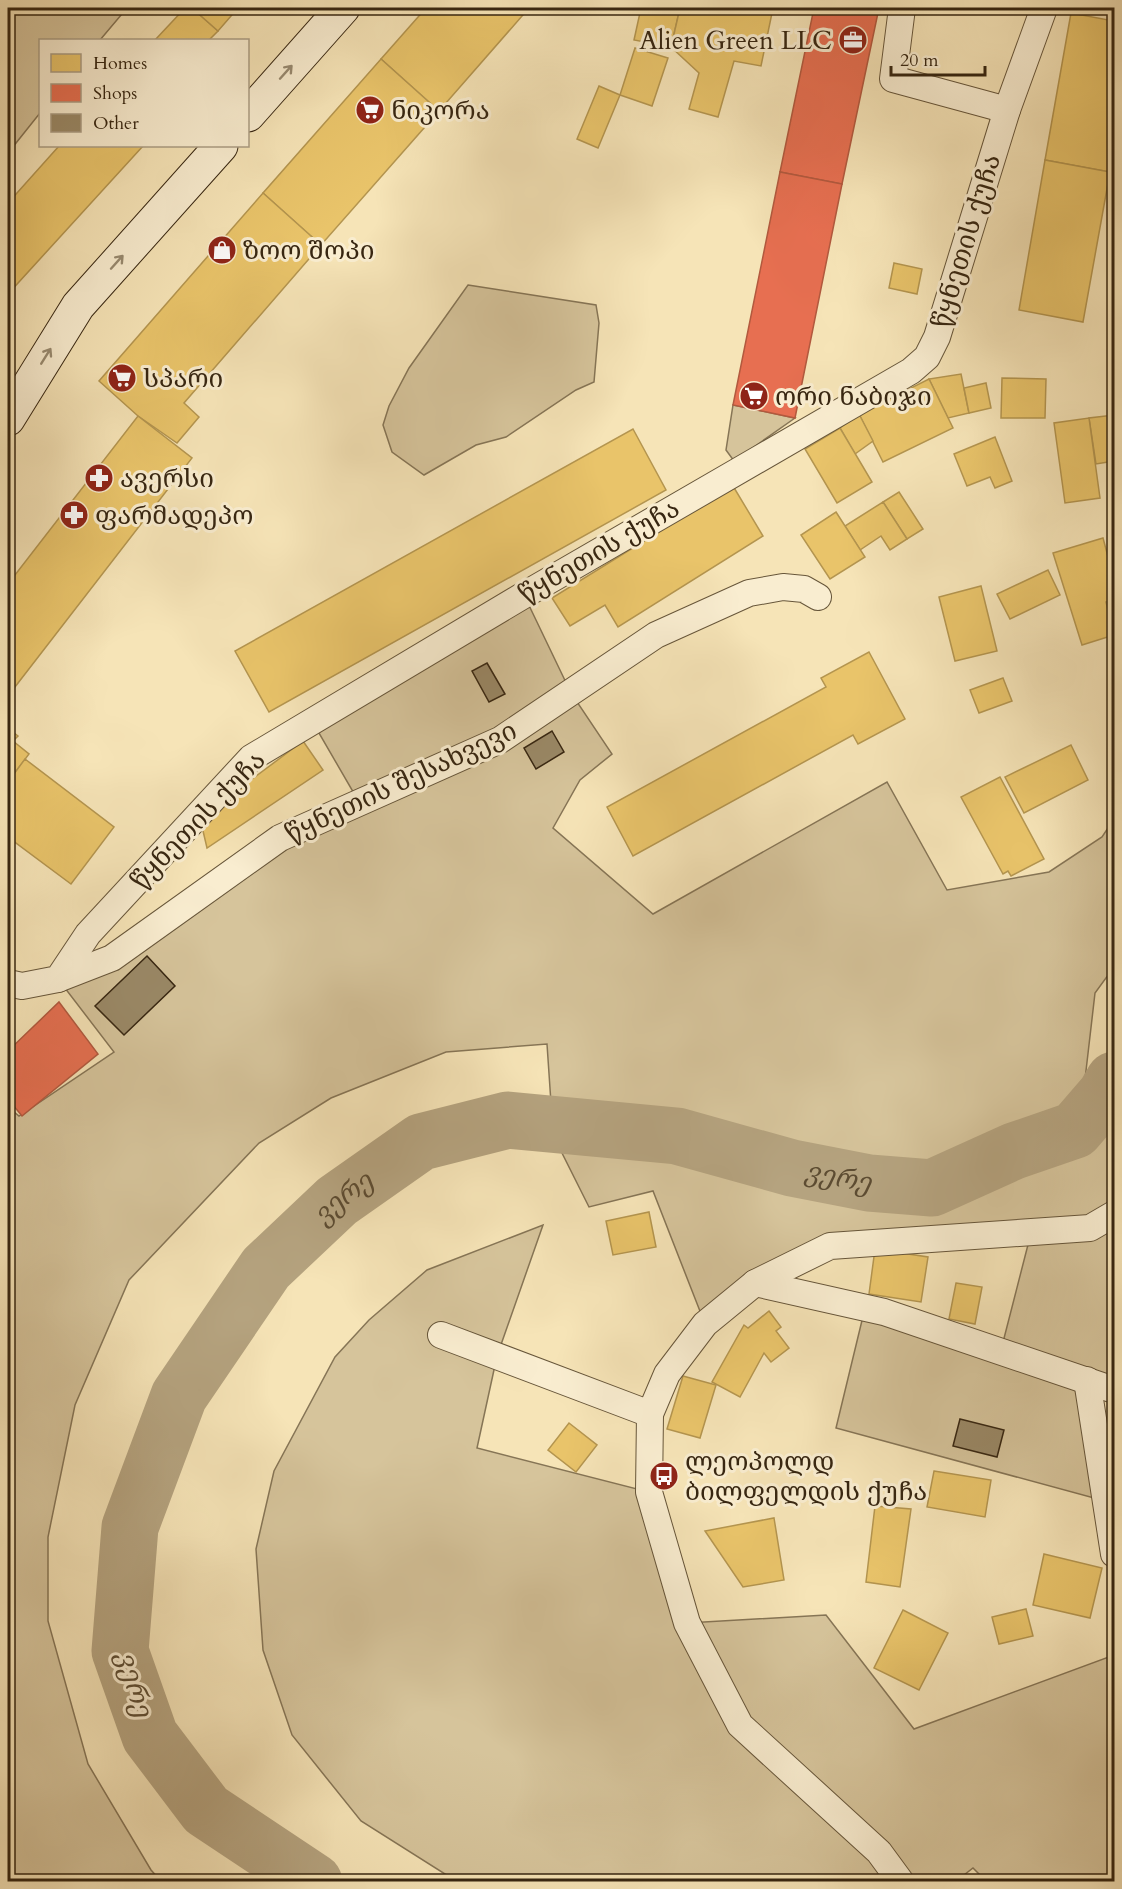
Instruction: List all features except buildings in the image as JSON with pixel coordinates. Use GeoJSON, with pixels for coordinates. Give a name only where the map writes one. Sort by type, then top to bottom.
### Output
{"type":"FeatureCollection","features":[{"type":"Feature","properties":{"kind":"main road"},"geometry":{"type":"LineString","coordinates":[[249,114],[343,8]]}},
{"type":"Feature","properties":{"kind":"main road"},"geometry":{"type":"LineString","coordinates":[[8,419],[78,306],[220,147]]}},
{"type":"Feature","properties":{"kind":"street"},"geometry":{"type":"LineString","coordinates":[[902,8],[893,79],[1007,110]]}},
{"type":"Feature","properties":{"kind":"street","name":"წყნეთის ქუჩა"},"geometry":{"type":"LineString","coordinates":[[58,979],[88,934],[250,758],[911,371],[927,357],[937,337],[1007,110],[1044,8]]}},
{"type":"Feature","properties":{"kind":"street","name":"წყნეთის შესახვევი"},"geometry":{"type":"LineString","coordinates":[[58,979],[112,958],[280,838],[500,740],[656,635],[749,592],[783,587],[804,589],[818,597]]}},
{"type":"Feature","properties":{"kind":"street"},"geometry":{"type":"LineString","coordinates":[[8,983],[22,986],[58,979]]}},
{"type":"Feature","properties":{"kind":"street"},"geometry":{"type":"LineString","coordinates":[[901,1881],[879,1852],[740,1725],[687,1623],[649,1492],[650,1414],[667,1374],[705,1324],[755,1283],[830,1246],[1090,1228],[1114,1214]]}},
{"type":"Feature","properties":{"kind":"street"},"geometry":{"type":"LineString","coordinates":[[755,1283],[884,1312],[1114,1390]]}},
{"type":"Feature","properties":{"kind":"street"},"geometry":{"type":"LineString","coordinates":[[441,1335],[650,1414]]}},
{"type":"Feature","properties":{"kind":"street"},"geometry":{"type":"LineString","coordinates":[[1087,1380],[1114,1554]]}},
{"type":"Feature","properties":{"kind":"shaded area"},"geometry":{"type":"Polygon","coordinates":[[[8,8],[127,8],[101,39],[39,39],[39,114],[8,153],[8,8]]]}},
{"type":"Feature","properties":{"kind":"shaded area"},"geometry":{"type":"Polygon","coordinates":[[[468,285],[596,305],[599,323],[594,382],[576,390],[506,437],[476,445],[424,475],[392,452],[383,425],[389,406],[409,368],[468,285]]]}},
{"type":"Feature","properties":{"kind":"shaded area"},"geometry":{"type":"Polygon","coordinates":[[[733,405],[795,418],[734,461],[726,450],[733,405]]]}},
{"type":"Feature","properties":{"kind":"shaded area"},"geometry":{"type":"Polygon","coordinates":[[[524,595],[571,693],[612,754],[580,780],[553,828],[653,914],[887,782],[947,890],[1049,872],[1102,837],[1114,819],[1114,967],[1095,993],[1084,1088],[1042,1126],[985,1150],[915,1169],[835,1161],[734,1125],[662,1108],[551,1103],[547,1044],[446,1052],[331,1098],[259,1143],[129,1280],[75,1405],[48,1537],[48,1621],[88,1764],[151,1870],[161,1881],[8,1881],[8,1107],[19,1116],[114,1052],[58,979],[359,802],[312,721],[524,595]]]}},
{"type":"Feature","properties":{"kind":"shaded area"},"geometry":{"type":"Polygon","coordinates":[[[1114,1100],[1114,1390],[1087,1380],[1105,1501],[836,1428],[865,1308],[1001,1350],[1031,1233],[830,1246],[705,1324],[653,1191],[589,1207],[560,1149],[693,1156],[794,1186],[922,1203],[1085,1143],[1114,1100]]]}},
{"type":"Feature","properties":{"kind":"shaded area"},"geometry":{"type":"Polygon","coordinates":[[[543,1225],[497,1356],[477,1448],[649,1492],[687,1623],[826,1615],[914,1729],[1114,1655],[1114,1881],[986,1881],[973,1868],[955,1882],[456,1881],[361,1821],[292,1735],[263,1650],[256,1549],[274,1471],[335,1357],[369,1320],[427,1270],[543,1225]]]}},
{"type":"Feature","properties":{"kind":"waterway","name":"ვერე"},"geometry":{"type":"LineString","coordinates":[[314,1882],[206,1810],[150,1736],[120,1651],[130,1527],[179,1396],[266,1268],[337,1201],[421,1142],[508,1120],[677,1136],[792,1168],[869,1183],[932,1188],[1014,1151],[1075,1130],[1106,1094],[1114,1080]]}},
{"type":"Feature","properties":{"kind":"place","name":"Alien Green LLC"},"geometry":{"type":"Point","coordinates":[853,40]}},
{"type":"Feature","properties":{"kind":"place","name":"ნიკორა"},"geometry":{"type":"Point","coordinates":[370,110]}},
{"type":"Feature","properties":{"kind":"place","name":"ზოო შოპი"},"geometry":{"type":"Point","coordinates":[222,250]}},
{"type":"Feature","properties":{"kind":"place","name":"სპარი"},"geometry":{"type":"Point","coordinates":[122,378]}},
{"type":"Feature","properties":{"kind":"place","name":"ორი ნაბიჯი"},"geometry":{"type":"Point","coordinates":[754,396]}},
{"type":"Feature","properties":{"kind":"place","name":"ავერსი"},"geometry":{"type":"Point","coordinates":[99,478]}},
{"type":"Feature","properties":{"kind":"place","name":"ფარმადეპო"},"geometry":{"type":"Point","coordinates":[74,515]}},
{"type":"Feature","properties":{"kind":"place","name":"ლეოპოლდ ბილფელდის ქუჩა"},"geometry":{"type":"Point","coordinates":[664,1476]}}]}
